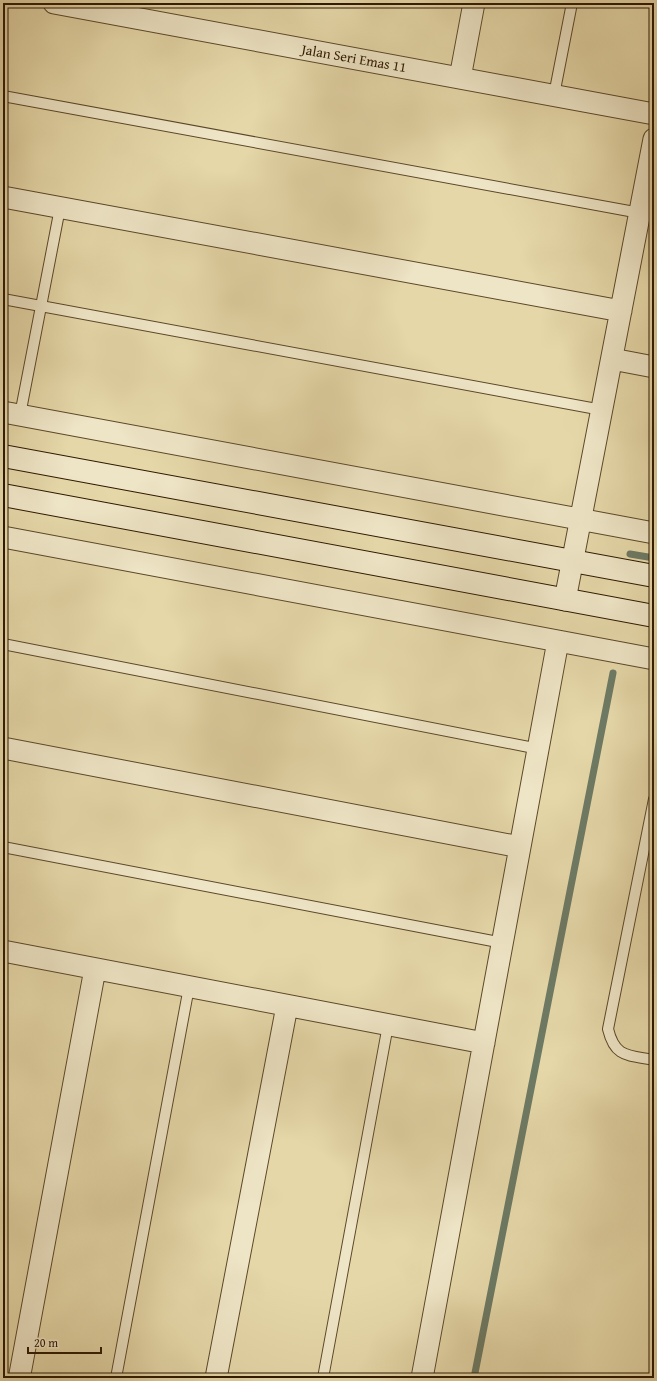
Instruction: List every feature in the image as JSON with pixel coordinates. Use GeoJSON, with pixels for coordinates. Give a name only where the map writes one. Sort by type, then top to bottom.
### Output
{"type":"FeatureCollection","features":[{"type":"Feature","properties":{"kind":"street","name":"Jalan Seri Emas 11"},"geometry":{"type":"LineString","coordinates":[[54,3],[654,114]]}},
{"type":"Feature","properties":{"kind":"street"},"geometry":{"type":"LineString","coordinates":[[460,78],[474,3]]}},
{"type":"Feature","properties":{"kind":"street"},"geometry":{"type":"LineString","coordinates":[[565,600],[654,139]]}},
{"type":"Feature","properties":{"kind":"street"},"geometry":{"type":"LineString","coordinates":[[3,197],[621,311]]}},
{"type":"Feature","properties":{"kind":"street"},"geometry":{"type":"LineString","coordinates":[[612,359],[654,367]]}},
{"type":"Feature","properties":{"kind":"street"},"geometry":{"type":"LineString","coordinates":[[11,414],[654,533]]}},
{"type":"Feature","properties":{"kind":"street"},"geometry":{"type":"LineString","coordinates":[[3,456],[654,576]]}},
{"type":"Feature","properties":{"kind":"street"},"geometry":{"type":"LineString","coordinates":[[3,495],[654,616]]}},
{"type":"Feature","properties":{"kind":"street"},"geometry":{"type":"LineString","coordinates":[[3,537],[654,659]]}},
{"type":"Feature","properties":{"kind":"street"},"geometry":{"type":"LineString","coordinates":[[422,1378],[558,641]]}},
{"type":"Feature","properties":{"kind":"street"},"geometry":{"type":"LineString","coordinates":[[3,748],[520,847]]}},
{"type":"Feature","properties":{"kind":"street"},"geometry":{"type":"LineString","coordinates":[[3,951],[484,1043]]}},
{"type":"Feature","properties":{"kind":"street"},"geometry":{"type":"LineString","coordinates":[[17,1373],[96,969]]}},
{"type":"Feature","properties":{"kind":"street"},"geometry":{"type":"LineString","coordinates":[[216,1378],[287,1006]]}},
{"type":"Feature","properties":{"kind":"lane"},"geometry":{"type":"LineString","coordinates":[[554,95],[572,3]]}},
{"type":"Feature","properties":{"kind":"lane"},"geometry":{"type":"LineString","coordinates":[[3,96],[640,213]]}},
{"type":"Feature","properties":{"kind":"lane"},"geometry":{"type":"LineString","coordinates":[[11,414],[41,306],[60,208]]}},
{"type":"Feature","properties":{"kind":"lane"},"geometry":{"type":"LineString","coordinates":[[3,299],[602,410]]}},
{"type":"Feature","properties":{"kind":"lane"},"geometry":{"type":"LineString","coordinates":[[3,644],[539,749]]}},
{"type":"Feature","properties":{"kind":"lane"},"geometry":{"type":"LineString","coordinates":[[654,799],[608,1029],[612,1042],[622,1054],[654,1060]]}},
{"type":"Feature","properties":{"kind":"lane"},"geometry":{"type":"LineString","coordinates":[[3,847],[502,943]]}},
{"type":"Feature","properties":{"kind":"lane"},"geometry":{"type":"LineString","coordinates":[[116,1378],[189,987]]}},
{"type":"Feature","properties":{"kind":"lane"},"geometry":{"type":"LineString","coordinates":[[323,1378],[388,1025]]}},
{"type":"Feature","properties":{"kind":"waterway"},"geometry":{"type":"LineString","coordinates":[[630,554],[654,558]]}},
{"type":"Feature","properties":{"kind":"waterway"},"geometry":{"type":"LineString","coordinates":[[474,1378],[613,673]]}}]}
